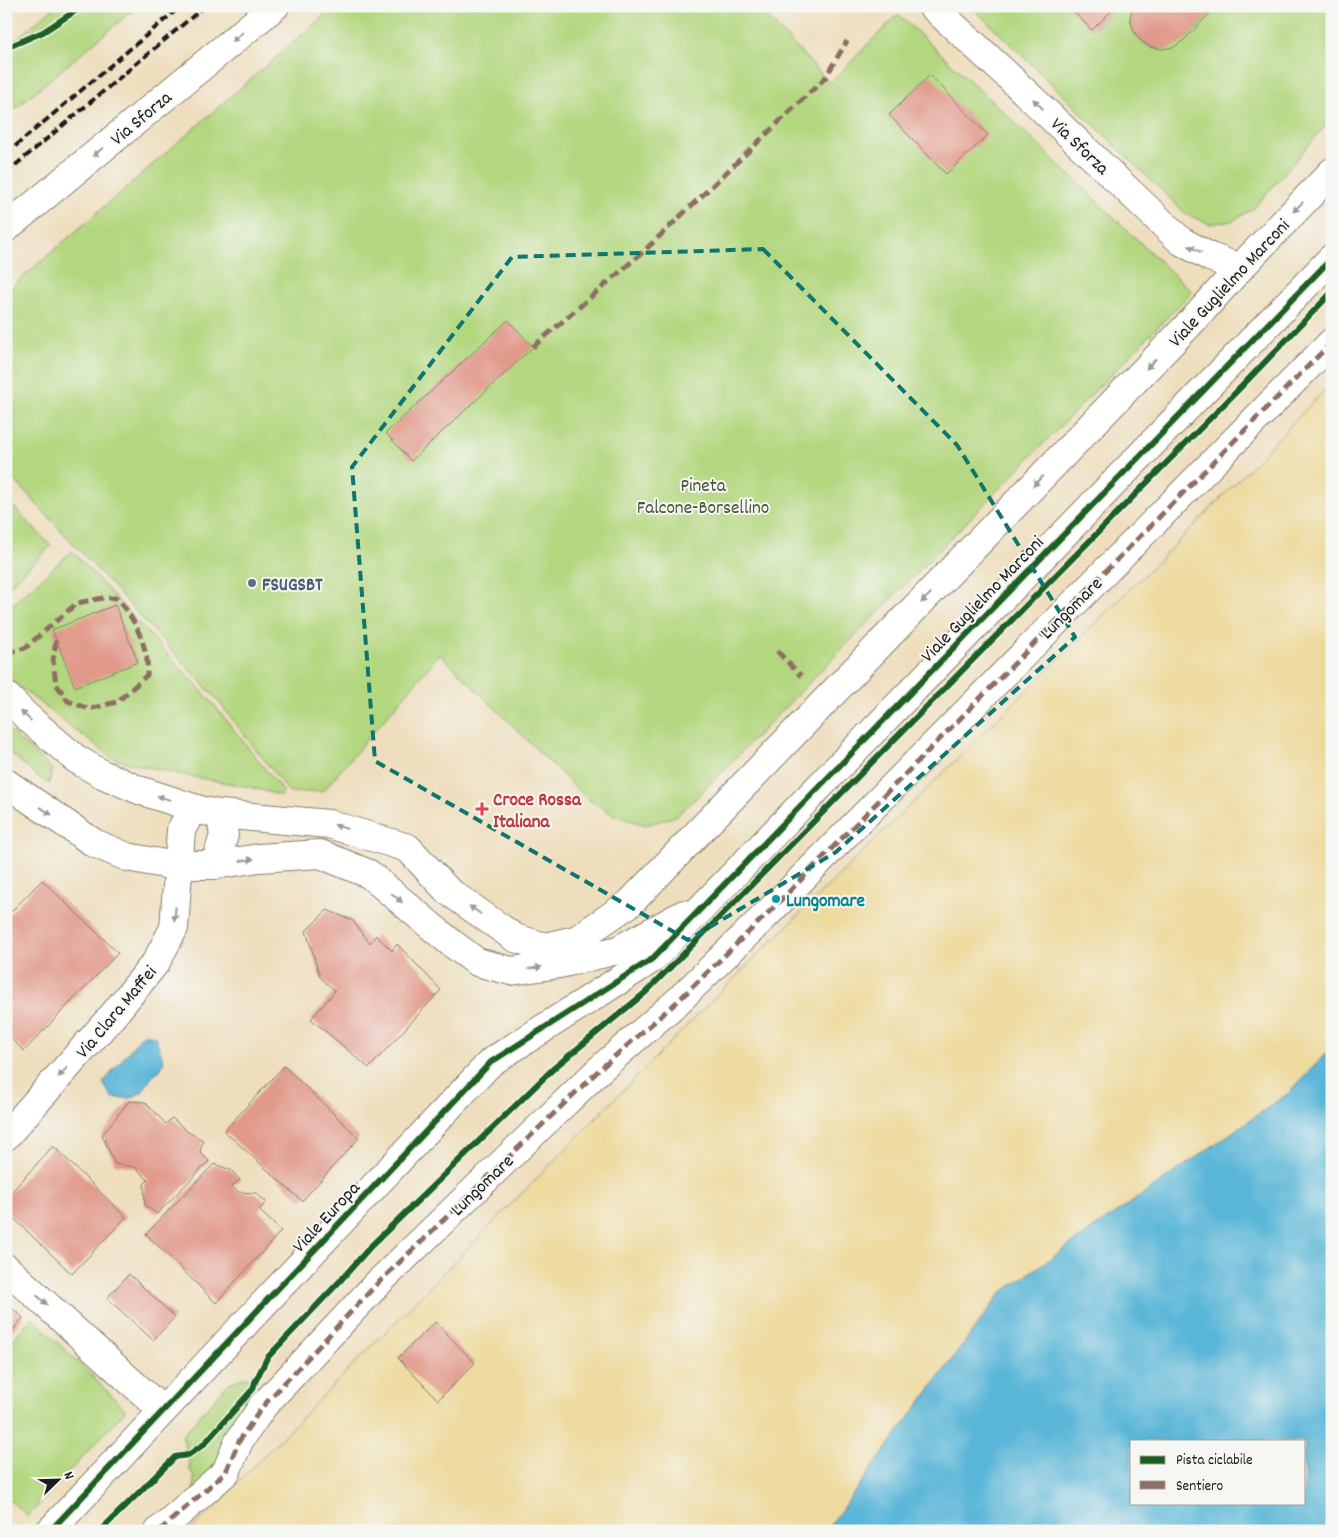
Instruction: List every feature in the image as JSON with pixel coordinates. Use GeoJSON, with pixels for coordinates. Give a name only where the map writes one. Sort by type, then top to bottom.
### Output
{"type":"FeatureCollection","features":[{"type":"Feature","properties":{"kind":"street","name":"Via Sforza"},"geometry":{"type":"LineString","coordinates":[[6,228],[275,6]]}},
{"type":"Feature","properties":{"kind":"street","name":"Via Sforza"},"geometry":{"type":"LineString","coordinates":[[932,6],[1006,74],[1180,241],[1210,257],[1240,268]]}},
{"type":"Feature","properties":{"kind":"street","name":"Viale Guglielmo Marconi"},"geometry":{"type":"LineString","coordinates":[[6,696],[27,717],[76,759],[102,774],[139,790],[193,808],[220,814],[329,824],[408,848],[448,891],[515,938],[545,947],[576,940],[630,904],[1198,315],[1332,172]]}},
{"type":"Feature","properties":{"kind":"street","name":"Viale Guglielmo Marconi"},"geometry":{"type":"LineString","coordinates":[[652,959],[1332,258]]}},
{"type":"Feature","properties":{"kind":"street","name":"Lungomare"},"geometry":{"type":"LineString","coordinates":[[159,1531],[226,1472],[239,1441],[263,1406],[376,1285],[599,1070],[678,1001],[767,914],[1332,342]]}},
{"type":"Feature","properties":{"kind":"street"},"geometry":{"type":"LineString","coordinates":[[6,783],[94,843],[127,857],[170,865],[215,865],[259,858],[320,854],[369,874],[450,942],[477,962],[511,972],[560,964],[618,950],[707,902]]}},
{"type":"Feature","properties":{"kind":"street","name":"Via Clara Maffei"},"geometry":{"type":"LineString","coordinates":[[6,1136],[114,1014],[156,962],[174,928],[181,830],[193,808]]}},
{"type":"Feature","properties":{"kind":"street"},"geometry":{"type":"LineString","coordinates":[[215,865],[224,835],[220,814]]}},
{"type":"Feature","properties":{"kind":"street","name":"Viale Europa"},"geometry":{"type":"LineString","coordinates":[[50,1531],[491,1062],[652,959]]}},
{"type":"Feature","properties":{"kind":"street"},"geometry":{"type":"LineString","coordinates":[[6,1268],[162,1410]]}},
{"type":"Feature","properties":{"kind":"highlighted area"},"geometry":{"type":"Polygon","coordinates":[[[763,249],[957,445],[1075,637],[836,852],[688,940],[375,761],[352,467],[512,257],[763,249]]]}},
{"type":"Feature","properties":{"kind":"green space"},"geometry":{"type":"Polygon","coordinates":[[[56,6],[138,6],[6,116],[6,47],[56,6]]]}},
{"type":"Feature","properties":{"kind":"green space","name":"Pineta Falcone-Borsellino"},"geometry":{"type":"Polygon","coordinates":[[[335,6],[757,6],[830,83],[898,14],[1192,292],[697,797],[676,816],[645,825],[616,816],[585,797],[440,654],[323,791],[290,793],[215,697],[6,471],[6,292],[335,6]]]}},
{"type":"Feature","properties":{"kind":"green space"},"geometry":{"type":"Polygon","coordinates":[[[971,6],[1068,6],[1092,30],[1116,6],[1133,6],[1131,21],[1135,34],[1142,42],[1153,48],[1164,49],[1174,46],[1183,40],[1217,6],[1332,6],[1332,118],[1254,208],[1232,221],[1210,224],[1186,214],[971,6]]]}},
{"type":"Feature","properties":{"kind":"green space"},"geometry":{"type":"Polygon","coordinates":[[[6,499],[51,546],[6,589],[6,499]]]}},
{"type":"Feature","properties":{"kind":"green space"},"geometry":{"type":"Polygon","coordinates":[[[72,551],[210,700],[283,791],[282,796],[250,787],[116,760],[6,676],[6,610],[72,551]]]}},
{"type":"Feature","properties":{"kind":"green space"},"geometry":{"type":"Polygon","coordinates":[[[6,728],[52,769],[49,784],[39,778],[6,749],[6,728]]]}},
{"type":"Feature","properties":{"kind":"green space"},"geometry":{"type":"Polygon","coordinates":[[[32,1317],[126,1410],[28,1516],[6,1497],[6,1348],[32,1317]]]}},
{"type":"Feature","properties":{"kind":"green space"},"geometry":{"type":"Polygon","coordinates":[[[246,1377],[257,1384],[261,1392],[193,1499],[194,1476],[190,1470],[182,1436],[229,1383],[246,1377]]]}},
{"type":"Feature","properties":{"kind":"sand"},"geometry":{"type":"Polygon","coordinates":[[[1332,382],[1332,1047],[1289,1093],[1001,1293],[826,1531],[190,1531],[712,1000],[1196,524],[1332,382]]]}},
{"type":"Feature","properties":{"kind":"water"},"geometry":{"type":"Polygon","coordinates":[[[143,1034],[155,1036],[164,1062],[160,1070],[153,1075],[142,1092],[131,1098],[112,1098],[103,1083],[143,1034]]]}},
{"type":"Feature","properties":{"kind":"water"},"geometry":{"type":"Polygon","coordinates":[[[1332,1047],[1332,1531],[826,1531],[1001,1293],[1289,1093],[1332,1047]]]}},
{"type":"Feature","properties":{"kind":"building"},"geometry":{"type":"Polygon","coordinates":[[[1068,6],[1116,6],[1092,30],[1068,6]]]}},
{"type":"Feature","properties":{"kind":"building"},"geometry":{"type":"Polygon","coordinates":[[[1133,6],[1217,6],[1184,40],[1174,47],[1162,49],[1150,47],[1140,40],[1133,30],[1130,18],[1133,6]]]}},
{"type":"Feature","properties":{"kind":"building"},"geometry":{"type":"Polygon","coordinates":[[[930,75],[988,135],[946,174],[889,115],[930,75]]]}},
{"type":"Feature","properties":{"kind":"building"},"geometry":{"type":"Polygon","coordinates":[[[508,320],[533,347],[411,461],[386,433],[508,320]]]}},
{"type":"Feature","properties":{"kind":"building"},"geometry":{"type":"Polygon","coordinates":[[[115,605],[138,662],[75,687],[52,630],[115,605]]]}},
{"type":"Feature","properties":{"kind":"building"},"geometry":{"type":"Polygon","coordinates":[[[42,880],[118,953],[24,1051],[6,1034],[6,917],[42,880]]]}},
{"type":"Feature","properties":{"kind":"building"},"geometry":{"type":"Polygon","coordinates":[[[327,910],[352,920],[370,943],[376,935],[392,951],[397,944],[441,990],[369,1068],[311,1019],[335,991],[320,977],[306,931],[327,910]]]}},
{"type":"Feature","properties":{"kind":"building"},"geometry":{"type":"Polygon","coordinates":[[[284,1066],[359,1138],[302,1201],[224,1131],[284,1066]]]}},
{"type":"Feature","properties":{"kind":"building"},"geometry":{"type":"Polygon","coordinates":[[[129,1101],[145,1102],[166,1124],[172,1118],[188,1132],[203,1140],[200,1152],[209,1161],[157,1214],[145,1205],[144,1184],[148,1180],[135,1167],[115,1164],[102,1135],[129,1101]]]}},
{"type":"Feature","properties":{"kind":"building"},"geometry":{"type":"Polygon","coordinates":[[[53,1146],[126,1217],[72,1274],[6,1211],[6,1198],[53,1146]]]}},
{"type":"Feature","properties":{"kind":"building"},"geometry":{"type":"Polygon","coordinates":[[[214,1164],[231,1170],[240,1180],[232,1186],[238,1192],[256,1193],[266,1202],[259,1210],[281,1231],[216,1303],[146,1234],[214,1164]]]}},
{"type":"Feature","properties":{"kind":"building"},"geometry":{"type":"Polygon","coordinates":[[[129,1274],[175,1317],[153,1340],[107,1298],[129,1274]]]}},
{"type":"Feature","properties":{"kind":"building"},"geometry":{"type":"Polygon","coordinates":[[[6,1302],[23,1318],[6,1338],[6,1302]]]}},
{"type":"Feature","properties":{"kind":"building"},"geometry":{"type":"Polygon","coordinates":[[[435,1322],[475,1363],[438,1400],[398,1358],[435,1322]]]}},
{"type":"Feature","properties":{"kind":"railway"},"geometry":{"type":"LineString","coordinates":[[6,154],[181,6]]}},
{"type":"Feature","properties":{"kind":"railway"},"geometry":{"type":"LineString","coordinates":[[6,173],[205,6]]}},
{"type":"Feature","properties":{"kind":"marked path"},"geometry":{"type":"LineString","coordinates":[[533,347],[644,251],[825,78],[847,41]]}},
{"type":"Feature","properties":{"kind":"marked path"},"geometry":{"type":"LineString","coordinates":[[159,1531],[226,1472],[239,1441],[263,1406],[376,1285],[599,1070],[678,1001],[767,914],[1332,342]]}},
{"type":"Feature","properties":{"kind":"marked path"},"geometry":{"type":"LineString","coordinates":[[6,653],[25,648],[77,603],[103,598],[117,598],[139,632],[147,658],[147,675],[117,702],[89,709],[68,701],[56,684],[53,661],[56,640]]}},
{"type":"Feature","properties":{"kind":"marked path"},"geometry":{"type":"LineString","coordinates":[[777,651],[801,676]]}},
{"type":"Feature","properties":{"kind":"cycle path"},"geometry":{"type":"LineString","coordinates":[[6,48],[43,32],[83,6]]}},
{"type":"Feature","properties":{"kind":"cycle path"},"geometry":{"type":"LineString","coordinates":[[50,1531],[491,1062],[652,959],[1332,258]]}},
{"type":"Feature","properties":{"kind":"cycle path"},"geometry":{"type":"LineString","coordinates":[[100,1531],[175,1457],[188,1455],[203,1445],[253,1389],[267,1358],[371,1246],[554,1068],[646,992],[1332,292]]}},
{"type":"Feature","properties":{"kind":"place","name":"FSUGSBT"},"geometry":{"type":"Point","coordinates":[252,583]}},
{"type":"Feature","properties":{"kind":"place","name":"Croce Rossa Italiana"},"geometry":{"type":"Point","coordinates":[482,809]}},
{"type":"Feature","properties":{"kind":"place","name":"Lungomare"},"geometry":{"type":"Point","coordinates":[776,899]}}]}
